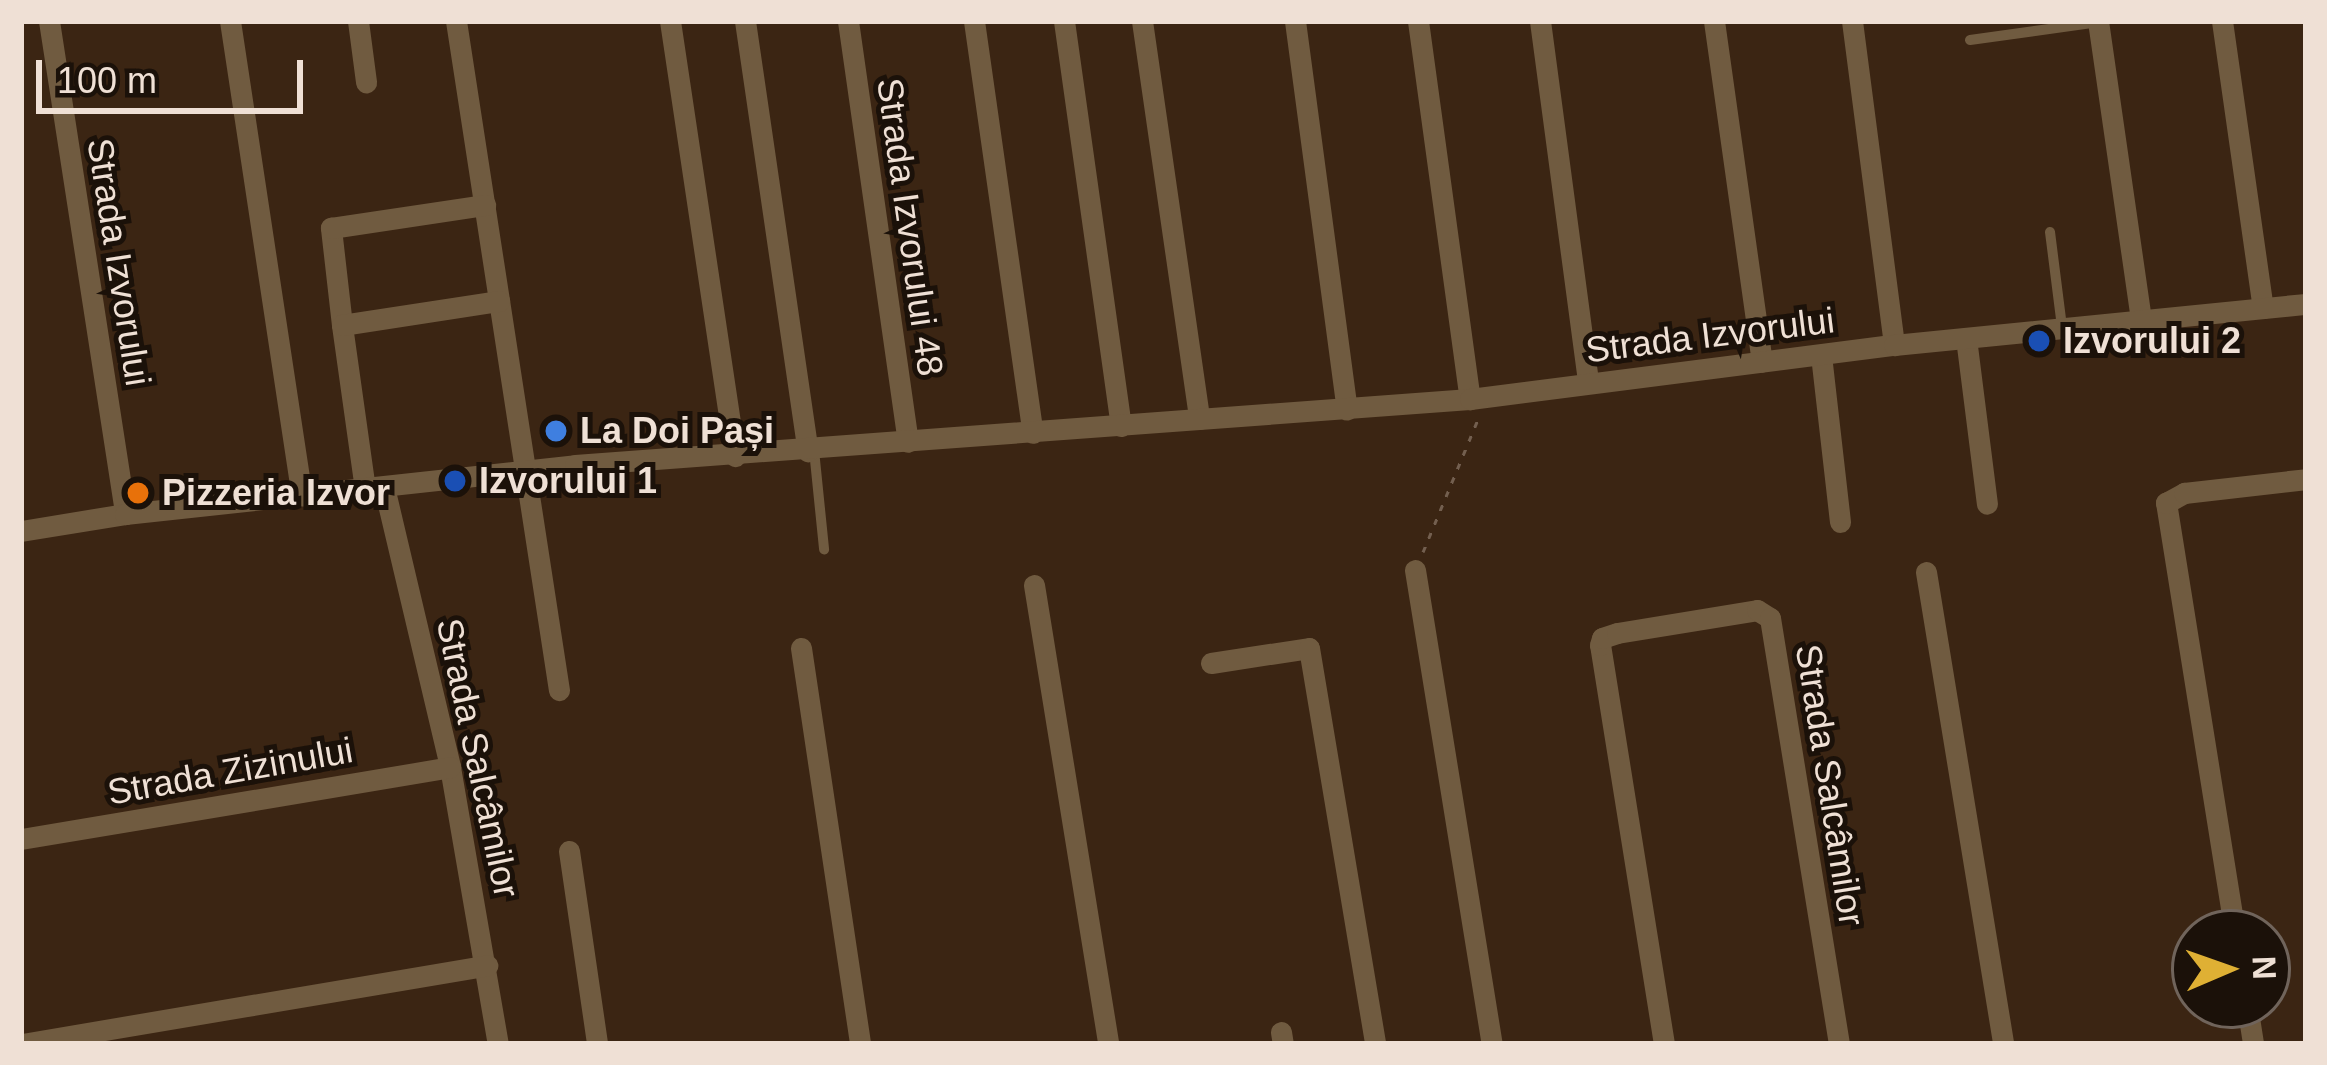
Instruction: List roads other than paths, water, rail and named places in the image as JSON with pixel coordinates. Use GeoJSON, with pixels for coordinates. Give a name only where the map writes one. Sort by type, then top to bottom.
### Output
{"type":"FeatureCollection","features":[{"type":"Feature","properties":{"kind":"street","name":"Strada Izvorului"},"geometry":{"type":"LineString","coordinates":[[49,21],[124,514]]}},
{"type":"Feature","properties":{"kind":"street"},"geometry":{"type":"LineString","coordinates":[[230,21],[302,496]]}},
{"type":"Feature","properties":{"kind":"street"},"geometry":{"type":"LineString","coordinates":[[358,21],[366,82]]}},
{"type":"Feature","properties":{"kind":"street"},"geometry":{"type":"LineString","coordinates":[[456,21],[560,690]]}},
{"type":"Feature","properties":{"kind":"street"},"geometry":{"type":"LineString","coordinates":[[670,21],[735,456]]}},
{"type":"Feature","properties":{"kind":"street"},"geometry":{"type":"LineString","coordinates":[[745,21],[811,450]]}},
{"type":"Feature","properties":{"kind":"street","name":"Strada Izvorului 48"},"geometry":{"type":"LineString","coordinates":[[848,21],[908,442]]}},
{"type":"Feature","properties":{"kind":"street"},"geometry":{"type":"LineString","coordinates":[[974,21],[1034,433]]}},
{"type":"Feature","properties":{"kind":"street"},"geometry":{"type":"LineString","coordinates":[[1064,21],[1121,426]]}},
{"type":"Feature","properties":{"kind":"street"},"geometry":{"type":"LineString","coordinates":[[1142,21],[1198,419]]}},
{"type":"Feature","properties":{"kind":"street"},"geometry":{"type":"LineString","coordinates":[[1295,21],[1347,410]]}},
{"type":"Feature","properties":{"kind":"street"},"geometry":{"type":"LineString","coordinates":[[1418,21],[1470,399]]}},
{"type":"Feature","properties":{"kind":"street"},"geometry":{"type":"LineString","coordinates":[[1540,21],[1588,383]]}},
{"type":"Feature","properties":{"kind":"street"},"geometry":{"type":"LineString","coordinates":[[1714,21],[1762,362]]}},
{"type":"Feature","properties":{"kind":"street"},"geometry":{"type":"LineString","coordinates":[[1852,21],[1894,346]]}},
{"type":"Feature","properties":{"kind":"street"},"geometry":{"type":"LineString","coordinates":[[2222,21],[2263,308]]}},
{"type":"Feature","properties":{"kind":"street"},"geometry":{"type":"LineString","coordinates":[[2098,22],[2141,320]]}},
{"type":"Feature","properties":{"kind":"street","name":"Strada Salcâmilor"},"geometry":{"type":"LineString","coordinates":[[485,205],[331,228],[342,325],[374,488],[450,767],[498,1044]]}},
{"type":"Feature","properties":{"kind":"street"},"geometry":{"type":"LineString","coordinates":[[342,325],[499,301]]}},
{"type":"Feature","properties":{"kind":"street","name":"Strada Izvorului"},"geometry":{"type":"LineString","coordinates":[[21,531],[124,514],[525,470],[1470,399],[1894,346],[2306,304]]}},
{"type":"Feature","properties":{"kind":"street"},"geometry":{"type":"LineString","coordinates":[[1966,338],[1987,504]]}},
{"type":"Feature","properties":{"kind":"street"},"geometry":{"type":"LineString","coordinates":[[1821,355],[1840,523]]}},
{"type":"Feature","properties":{"kind":"street"},"geometry":{"type":"LineString","coordinates":[[2231,909],[2166,503],[2184,493],[2306,479]]}},
{"type":"Feature","properties":{"kind":"street"},"geometry":{"type":"LineString","coordinates":[[1415,570],[1492,1044]]}},
{"type":"Feature","properties":{"kind":"street"},"geometry":{"type":"LineString","coordinates":[[1927,572],[2003,1044]]}},
{"type":"Feature","properties":{"kind":"street"},"geometry":{"type":"LineString","coordinates":[[1034,585],[1108,1044]]}},
{"type":"Feature","properties":{"kind":"street","name":"Strada Salcâmilor"},"geometry":{"type":"LineString","coordinates":[[1664,1044],[1600,645],[1602,638],[1616,633],[1757,610],[1770,618],[1838,1044]]}},
{"type":"Feature","properties":{"kind":"street"},"geometry":{"type":"LineString","coordinates":[[1211,663],[1308,639],[1375,1044]]}},
{"type":"Feature","properties":{"kind":"street"},"geometry":{"type":"LineString","coordinates":[[801,648],[860,1044]]}},
{"type":"Feature","properties":{"kind":"street","name":"Strada Zizinului"},"geometry":{"type":"LineString","coordinates":[[21,839],[450,767]]}},
{"type":"Feature","properties":{"kind":"street"},"geometry":{"type":"LineString","coordinates":[[569,851],[597,1044]]}},
{"type":"Feature","properties":{"kind":"street"},"geometry":{"type":"LineString","coordinates":[[22,1044],[91,1038],[487,965]]}},
{"type":"Feature","properties":{"kind":"lane"},"geometry":{"type":"LineString","coordinates":[[1970,40],[2098,22]]}},
{"type":"Feature","properties":{"kind":"lane"},"geometry":{"type":"LineString","coordinates":[[2050,232],[2062,327]]}},
{"type":"Feature","properties":{"kind":"lane"},"geometry":{"type":"LineString","coordinates":[[811,450],[824,549]]}},
{"type":"Feature","properties":{"kind":"place","name":"Izvorului 2"},"geometry":{"type":"Point","coordinates":[2039,341]}},
{"type":"Feature","properties":{"kind":"place","name":"La Doi Pași"},"geometry":{"type":"Point","coordinates":[556,431]}},
{"type":"Feature","properties":{"kind":"place","name":"Izvorului 1"},"geometry":{"type":"Point","coordinates":[455,481]}},
{"type":"Feature","properties":{"kind":"place","name":"Pizzeria Izvor"},"geometry":{"type":"Point","coordinates":[138,493]}}]}
